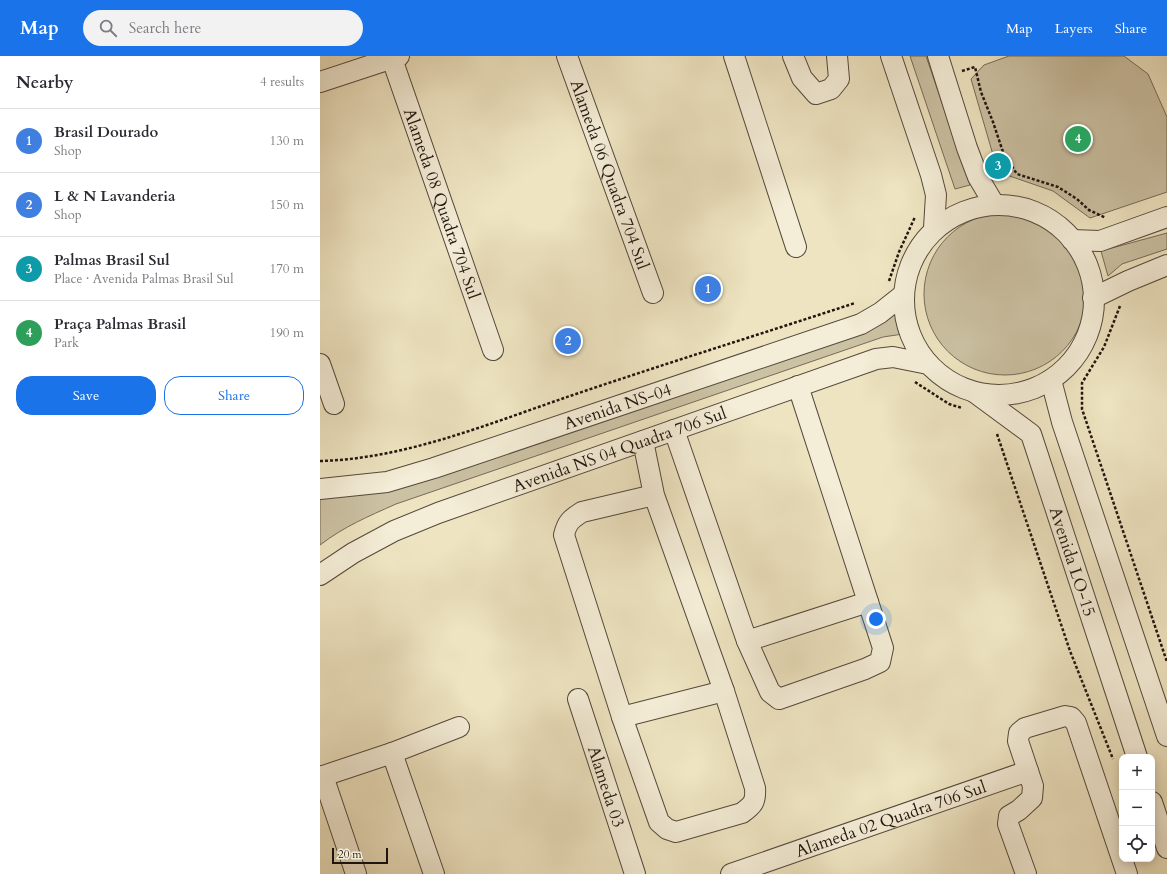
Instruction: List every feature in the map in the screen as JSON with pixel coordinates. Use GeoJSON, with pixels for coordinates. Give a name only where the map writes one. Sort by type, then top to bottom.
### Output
{"type":"FeatureCollection","features":[{"type":"Feature","properties":{"kind":"street","name":"Alameda 06 Quadra 704 Sul"},"geometry":{"type":"LineString","coordinates":[[567,56],[653,293]]}},
{"type":"Feature","properties":{"kind":"street"},"geometry":{"type":"LineString","coordinates":[[734,56],[796,247]]}},
{"type":"Feature","properties":{"kind":"street"},"geometry":{"type":"LineString","coordinates":[[793,56],[802,78],[816,94],[831,89],[839,79],[837,56]]}},
{"type":"Feature","properties":{"kind":"street"},"geometry":{"type":"LineString","coordinates":[[891,56],[931,175],[936,195],[934,228]]}},
{"type":"Feature","properties":{"kind":"street"},"geometry":{"type":"LineString","coordinates":[[938,56],[967,148],[978,177],[994,204]]}},
{"type":"Feature","properties":{"kind":"street"},"geometry":{"type":"LineString","coordinates":[[320,82],[394,57]]}},
{"type":"Feature","properties":{"kind":"street","name":"Alameda 08 Quadra 704 Sul"},"geometry":{"type":"LineString","coordinates":[[394,57],[493,350]]}},
{"type":"Feature","properties":{"kind":"street"},"geometry":{"type":"LineString","coordinates":[[928,364],[914,344],[896,288],[915,252],[934,228],[960,212],[978,205],[994,204],[1021,207],[1049,220],[1072,240],[1087,268],[1093,298],[1091,324],[1087,339],[1078,356],[1069,367],[1051,380],[1036,388],[1022,393],[974,392]]}},
{"type":"Feature","properties":{"kind":"street"},"geometry":{"type":"LineString","coordinates":[[1072,240],[1100,240],[1167,217]]}},
{"type":"Feature","properties":{"kind":"street"},"geometry":{"type":"LineString","coordinates":[[1093,298],[1128,281],[1167,265]]}},
{"type":"Feature","properties":{"kind":"street","name":"Avenida NS-04"},"geometry":{"type":"LineString","coordinates":[[320,489],[388,482],[442,466],[861,324],[880,313],[896,288]]}},
{"type":"Feature","properties":{"kind":"street","name":"Avenida NS 04 Quadra 706 Sul"},"geometry":{"type":"LineString","coordinates":[[320,574],[353,553],[394,531],[431,516],[876,359],[893,357],[928,364]]}},
{"type":"Feature","properties":{"kind":"street"},"geometry":{"type":"LineString","coordinates":[[320,364],[334,404]]}},
{"type":"Feature","properties":{"kind":"street","name":"Avenida LO-15"},"geometry":{"type":"LineString","coordinates":[[928,364],[956,383],[974,392],[1031,434],[1136,754]]}},
{"type":"Feature","properties":{"kind":"street","name":"Avenida LO-15"},"geometry":{"type":"LineString","coordinates":[[1051,380],[1062,422],[1167,736]]}},
{"type":"Feature","properties":{"kind":"street"},"geometry":{"type":"LineString","coordinates":[[674,430],[747,641],[770,692],[779,699],[865,669],[880,662],[883,648],[798,386]]}},
{"type":"Feature","properties":{"kind":"street"},"geometry":{"type":"LineString","coordinates":[[643,441],[654,495],[724,691],[756,796],[752,806],[742,813],[676,832],[667,829],[659,822],[622,717],[564,535],[567,524],[574,516],[582,512],[654,495]]}},
{"type":"Feature","properties":{"kind":"street"},"geometry":{"type":"LineString","coordinates":[[747,641],[868,602]]}},
{"type":"Feature","properties":{"kind":"street"},"geometry":{"type":"LineString","coordinates":[[622,717],[724,691]]}},
{"type":"Feature","properties":{"kind":"street","name":"Alameda 03"},"geometry":{"type":"LineString","coordinates":[[578,699],[635,874]]}},
{"type":"Feature","properties":{"kind":"street"},"geometry":{"type":"LineString","coordinates":[[1026,874],[1008,824],[1009,816],[1019,810],[1032,798],[1034,786],[1018,741],[1019,733],[1025,728],[1065,716],[1071,717],[1076,723],[1127,874]]}},
{"type":"Feature","properties":{"kind":"street"},"geometry":{"type":"LineString","coordinates":[[356,874],[322,777],[392,753],[459,727]]}},
{"type":"Feature","properties":{"kind":"street"},"geometry":{"type":"LineString","coordinates":[[392,753],[434,874]]}},
{"type":"Feature","properties":{"kind":"street","name":"Alameda 02 Quadra 706 Sul"},"geometry":{"type":"LineString","coordinates":[[734,874],[1028,771]]}},
{"type":"Feature","properties":{"kind":"street"},"geometry":{"type":"LineString","coordinates":[[1155,811],[1167,848]]}},
{"type":"Feature","properties":{"kind":"path"},"geometry":{"type":"LineString","coordinates":[[944,76],[975,67],[981,92],[1004,154],[1017,174],[1058,187],[1077,199],[1090,210],[1104,218],[1109,218]]}},
{"type":"Feature","properties":{"kind":"path"},"geometry":{"type":"LineString","coordinates":[[896,288],[901,247],[916,215]]}},
{"type":"Feature","properties":{"kind":"path"},"geometry":{"type":"LineString","coordinates":[[1122,301],[1104,347],[1082,383],[1082,409],[1167,662]]}},
{"type":"Feature","properties":{"kind":"path"},"geometry":{"type":"LineString","coordinates":[[320,460],[341,460],[395,452],[454,435],[608,383],[856,303]]}},
{"type":"Feature","properties":{"kind":"path"},"geometry":{"type":"LineString","coordinates":[[911,379],[949,404],[969,411]]}},
{"type":"Feature","properties":{"kind":"path"},"geometry":{"type":"LineString","coordinates":[[996,430],[1070,651],[1113,759]]}},
{"type":"Feature","properties":{"kind":"shaded area"},"geometry":{"type":"Polygon","coordinates":[[[910,56],[926,56],[970,185],[955,189],[910,56]]]}},
{"type":"Feature","properties":{"kind":"shaded area"},"geometry":{"type":"Polygon","coordinates":[[[1009,56],[1124,56],[1148,74],[1167,117],[1167,192],[1090,218],[1053,191],[998,172],[971,79],[984,65],[1009,56]]]}},
{"type":"Feature","properties":{"kind":"shaded area"},"geometry":{"type":"Polygon","coordinates":[[[1005,213],[1036,219],[1050,227],[1062,237],[1072,249],[1080,263],[1086,294],[1080,325],[1072,339],[1062,351],[1050,361],[1036,369],[1005,375],[974,369],[960,361],[948,351],[938,339],[930,325],[924,294],[930,263],[938,249],[948,237],[960,227],[974,219],[1005,213]]]}},
{"type":"Feature","properties":{"kind":"shaded area"},"geometry":{"type":"Polygon","coordinates":[[[1167,233],[1167,249],[1122,264],[1108,276],[1101,251],[1167,233]]]}},
{"type":"Feature","properties":{"kind":"shaded area"},"geometry":{"type":"Polygon","coordinates":[[[897,312],[903,334],[883,337],[396,504],[347,527],[320,545],[320,499],[897,312]]]}},
{"type":"Feature","properties":{"kind":"place","name":"Praça Palmas Brasil"},"geometry":{"type":"Point","coordinates":[1078,139]}},
{"type":"Feature","properties":{"kind":"place","name":"Palmas Brasil Sul"},"geometry":{"type":"Point","coordinates":[998,166]}},
{"type":"Feature","properties":{"kind":"place","name":"Brasil Dourado"},"geometry":{"type":"Point","coordinates":[708,289]}},
{"type":"Feature","properties":{"kind":"place","name":"L & N Lavanderia"},"geometry":{"type":"Point","coordinates":[568,341]}}]}
